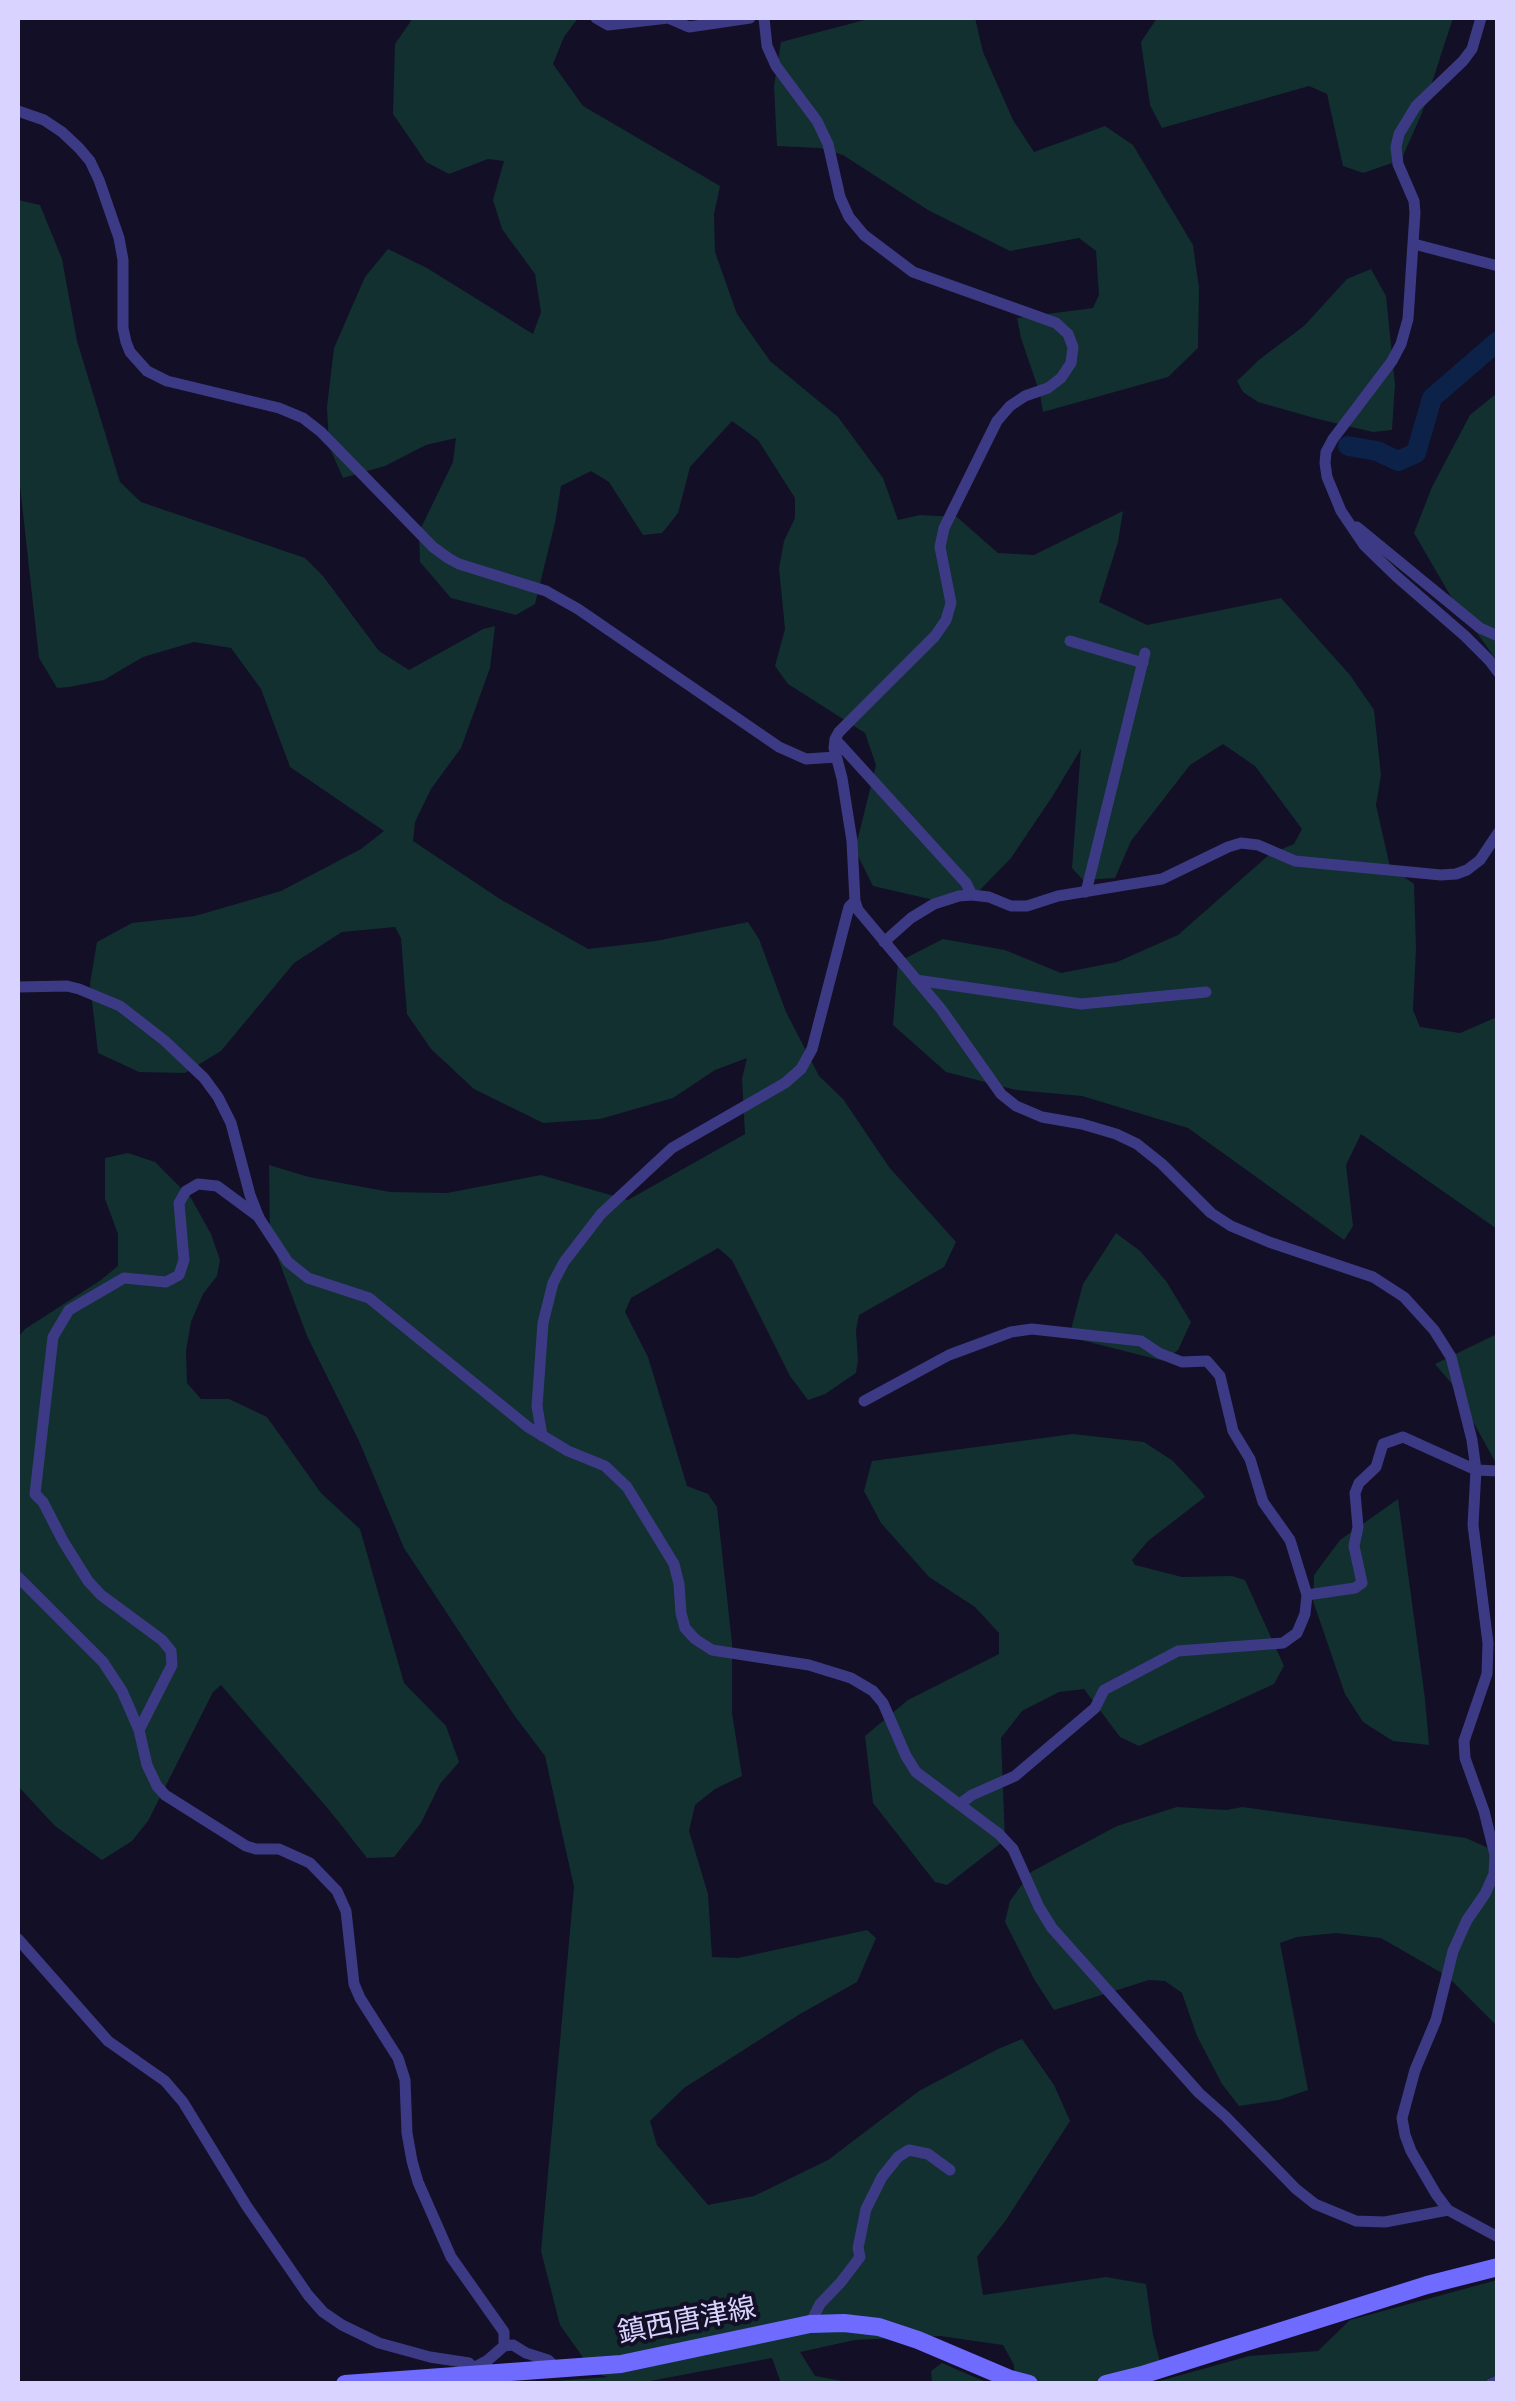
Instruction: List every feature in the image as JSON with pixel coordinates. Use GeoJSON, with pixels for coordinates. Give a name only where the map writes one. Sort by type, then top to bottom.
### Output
{"type":"FeatureCollection","features":[{"type":"Feature","properties":{"kind":"main road"},"geometry":{"type":"LineString","coordinates":[[1106,2384],[1427,2285],[1498,2267]]}},
{"type":"Feature","properties":{"kind":"main road","name":"鎮西唐津線"},"geometry":{"type":"LineString","coordinates":[[345,2384],[622,2364],[810,2324],[844,2323],[879,2327],[1028,2384]]}},
{"type":"Feature","properties":{"kind":"street"},"geometry":{"type":"LineString","coordinates":[[596,18],[608,25],[668,18],[689,27],[750,18]]}},
{"type":"Feature","properties":{"kind":"street"},"geometry":{"type":"LineString","coordinates":[[764,18],[766,46],[817,121],[828,144],[840,197],[849,217],[864,235],[913,272],[1056,324],[1068,334],[1073,347],[1071,363],[1061,378],[1010,406],[997,421],[944,528],[940,547],[951,603],[946,620],[835,740],[852,841],[855,902],[862,918],[963,1038],[991,1082],[1016,1106],[1042,1117],[1082,1124],[1127,1139],[1162,1164],[1211,1213],[1231,1226],[1373,1277],[1404,1297],[1434,1330],[1450,1358],[1476,1470],[1473,1525],[1488,1644],[1487,1674],[1464,1741],[1465,1758],[1495,1854],[1494,1874],[1453,1951],[1436,2020],[1415,2070],[1402,2118],[1412,2151],[1448,2210],[1498,2237]]}},
{"type":"Feature","properties":{"kind":"street"},"geometry":{"type":"LineString","coordinates":[[1481,18],[1472,50],[1416,106],[1399,134],[1398,164],[1414,201],[1408,318],[1392,361],[1334,439],[1324,463],[1326,477],[1349,526],[1385,566],[1465,636],[1498,672]]}},
{"type":"Feature","properties":{"kind":"street"},"geometry":{"type":"LineString","coordinates":[[18,112],[44,120],[62,132],[80,148],[94,170],[124,260],[126,342],[148,372],[167,381],[279,408],[303,418],[448,558],[546,591],[578,609],[779,747],[806,759],[836,757]]}},
{"type":"Feature","properties":{"kind":"street"},"geometry":{"type":"LineString","coordinates":[[1414,244],[1498,266]]}},
{"type":"Feature","properties":{"kind":"street"},"geometry":{"type":"LineString","coordinates":[[1349,526],[1357,527],[1480,628],[1498,636]]}},
{"type":"Feature","properties":{"kind":"street"},"geometry":{"type":"LineString","coordinates":[[1070,641],[1144,658],[1086,892]]}},
{"type":"Feature","properties":{"kind":"street"},"geometry":{"type":"LineString","coordinates":[[835,740],[966,883],[972,895]]}},
{"type":"Feature","properties":{"kind":"street"},"geometry":{"type":"LineString","coordinates":[[884,942],[911,918],[958,896],[988,897],[1011,906],[1027,906],[1058,896],[1162,879],[1240,843],[1258,845],[1296,860],[1456,874],[1480,860],[1498,833]]}},
{"type":"Feature","properties":{"kind":"street"},"geometry":{"type":"LineString","coordinates":[[542,1436],[536,1406],[543,1323],[553,1283],[564,1262],[601,1214],[672,1148],[785,1083],[801,1069],[812,1049],[849,907],[855,902]]}},
{"type":"Feature","properties":{"kind":"street"},"geometry":{"type":"LineString","coordinates":[[916,980],[1081,1004],[1206,992]]}},
{"type":"Feature","properties":{"kind":"street"},"geometry":{"type":"LineString","coordinates":[[18,987],[79,988],[120,1006],[204,1078],[231,1123],[259,1218],[288,1262],[308,1278],[369,1298],[542,1436],[605,1466],[627,1487],[674,1564],[680,1584],[681,1613],[695,1639],[712,1650],[809,1665],[851,1678],[873,1691],[883,1703],[916,1772],[1000,1834],[1013,1849],[1052,1928],[1200,2093],[1296,2189],[1315,2204],[1356,2221],[1385,2222],[1448,2210]]}},
{"type":"Feature","properties":{"kind":"street"},"geometry":{"type":"LineString","coordinates":[[138,1730],[172,1664],[170,1650],[88,1582],[35,1494],[54,1336],[69,1310],[124,1278],[166,1282],[179,1275],[184,1260],[179,1202],[186,1191],[198,1184],[217,1186],[259,1218]]}},
{"type":"Feature","properties":{"kind":"street"},"geometry":{"type":"LineString","coordinates":[[864,1401],[949,1355],[1011,1332],[1032,1329],[1141,1341],[1182,1362],[1208,1360],[1220,1376],[1232,1431],[1250,1459],[1262,1502],[1290,1540],[1307,1596],[1306,1614],[1297,1633],[1283,1643],[1178,1651],[1104,1690],[1096,1708],[1015,1776],[961,1803]]}},
{"type":"Feature","properties":{"kind":"street"},"geometry":{"type":"LineString","coordinates":[[1307,1596],[1362,1584],[1354,1546],[1358,1526],[1356,1494],[1359,1483],[1376,1467],[1383,1444],[1403,1437],[1476,1470],[1498,1471]]}},
{"type":"Feature","properties":{"kind":"street"},"geometry":{"type":"LineString","coordinates":[[18,1578],[102,1662],[122,1691],[156,1786],[165,1796],[246,1846],[294,1854],[310,1863],[336,1891],[346,1911],[354,1984],[398,2058],[405,2080],[407,2133],[418,2182],[451,2256],[504,2332],[504,2346]]}},
{"type":"Feature","properties":{"kind":"street"},"geometry":{"type":"LineString","coordinates":[[18,1939],[108,2040],[165,2081],[183,2102],[246,2205],[323,2312],[378,2343],[469,2363],[473,2372],[504,2346],[513,2345],[548,2360],[558,2370]]}},
{"type":"Feature","properties":{"kind":"street"},"geometry":{"type":"LineString","coordinates":[[810,2324],[820,2304],[860,2257],[858,2248],[866,2209],[882,2177],[898,2158],[909,2150],[928,2154],[950,2170]]}},
{"type":"Feature","properties":{"kind":"green space"},"geometry":{"type":"Polygon","coordinates":[[[413,18],[578,18],[564,37],[553,64],[583,106],[720,186],[714,214],[715,252],[737,314],[770,361],[838,417],[883,478],[898,520],[920,515],[957,517],[998,553],[1034,555],[1123,511],[1118,542],[1099,602],[1147,625],[1281,598],[1350,675],[1374,710],[1381,775],[1376,805],[1390,867],[1414,884],[1413,1010],[1420,1027],[1460,1033],[1497,1017],[1497,1229],[1361,1134],[1346,1165],[1353,1226],[1344,1240],[1188,1128],[1082,1096],[1016,1090],[946,1072],[893,1025],[898,962],[943,939],[1005,950],[1061,973],[1117,962],[1178,935],[1270,854],[1294,844],[1302,829],[1255,766],[1223,744],[1190,765],[1131,841],[1115,878],[1083,880],[1072,868],[1081,749],[1011,858],[975,895],[934,900],[873,886],[855,850],[876,765],[865,733],[788,684],[775,666],[785,629],[779,568],[784,541],[795,518],[795,498],[758,440],[732,421],[690,467],[678,513],[662,533],[643,535],[609,482],[591,471],[561,486],[535,604],[516,615],[451,598],[420,562],[419,532],[453,462],[456,438],[426,445],[385,466],[343,478],[329,446],[327,407],[334,348],[365,277],[388,249],[427,268],[533,334],[541,312],[535,274],[502,229],[493,200],[504,161],[488,159],[449,174],[426,162],[393,114],[395,44],[413,18]]]}},
{"type":"Feature","properties":{"kind":"green space"},"geometry":{"type":"Polygon","coordinates":[[[872,18],[975,18],[983,52],[1013,120],[1034,152],[1105,126],[1133,145],[1193,245],[1199,288],[1198,348],[1168,377],[1043,412],[1017,318],[1093,308],[1099,295],[1096,251],[1079,238],[1010,251],[928,210],[843,155],[820,148],[777,146],[774,86],[781,42],[872,18]]]}},
{"type":"Feature","properties":{"kind":"green space"},"geometry":{"type":"Polygon","coordinates":[[[1157,18],[1453,18],[1422,113],[1401,160],[1363,173],[1343,166],[1327,94],[1309,86],[1162,128],[1150,105],[1141,42],[1157,18]]]}},
{"type":"Feature","properties":{"kind":"green space"},"geometry":{"type":"Polygon","coordinates":[[[18,200],[40,205],[62,259],[77,341],[120,482],[141,502],[305,558],[379,651],[409,670],[495,626],[490,668],[461,748],[431,789],[415,822],[413,841],[500,899],[588,949],[656,941],[748,922],[759,939],[786,1012],[819,1076],[843,1099],[889,1167],[956,1242],[944,1267],[859,1315],[856,1373],[825,1394],[808,1400],[790,1376],[732,1260],[718,1248],[631,1298],[625,1312],[648,1357],[687,1486],[708,1494],[717,1507],[732,1643],[732,1713],[742,1776],[715,1789],[695,1805],[689,1831],[708,1894],[712,1957],[738,1958],[867,1930],[876,1938],[857,1982],[684,2088],[650,2121],[657,2145],[708,2205],[754,2196],[828,2160],[919,2091],[1022,2039],[1054,2085],[1070,2121],[1006,2220],[977,2257],[983,2295],[1106,2277],[1146,2284],[1164,2377],[1113,2384],[1015,2383],[1014,2365],[1003,2345],[940,2336],[855,2340],[800,2352],[815,2376],[853,2383],[781,2383],[772,2358],[650,2383],[529,2383],[608,2377],[594,2373],[560,2325],[541,2251],[574,1887],[545,1756],[404,1548],[359,1441],[307,1336],[270,1237],[269,1165],[309,1177],[390,1192],[447,1193],[541,1175],[628,1200],[745,1134],[742,1079],[747,1058],[715,1070],[673,1098],[600,1119],[543,1123],[474,1089],[431,1049],[407,1014],[401,938],[395,927],[342,932],[294,963],[221,1051],[185,1073],[139,1072],[98,1053],[90,984],[97,942],[132,923],[195,916],[281,891],[361,849],[384,831],[290,767],[261,689],[231,648],[194,642],[143,657],[104,680],[57,688],[39,658],[18,468],[18,200]]]}},
{"type":"Feature","properties":{"kind":"green space"},"geometry":{"type":"Polygon","coordinates":[[[1371,269],[1386,296],[1395,384],[1392,430],[1373,432],[1318,419],[1258,402],[1243,392],[1237,381],[1304,326],[1347,279],[1371,269]]]}},
{"type":"Feature","properties":{"kind":"green space"},"geometry":{"type":"Polygon","coordinates":[[[1497,393],[1497,661],[1450,595],[1414,533],[1432,487],[1470,415],[1497,393]]]}},
{"type":"Feature","properties":{"kind":"green space"},"geometry":{"type":"Polygon","coordinates":[[[128,1153],[155,1162],[191,1198],[220,1260],[217,1276],[203,1294],[191,1322],[186,1351],[187,1383],[201,1399],[229,1399],[267,1417],[321,1493],[360,1529],[404,1683],[446,1726],[459,1762],[440,1784],[421,1823],[394,1857],[367,1858],[221,1685],[213,1692],[148,1821],[132,1841],[102,1860],[55,1826],[18,1786],[18,1337],[118,1266],[118,1234],[105,1199],[105,1158],[128,1153]]]}},
{"type":"Feature","properties":{"kind":"green space"},"geometry":{"type":"Polygon","coordinates":[[[1116,1233],[1140,1251],[1166,1281],[1191,1322],[1178,1350],[1164,1361],[1069,1337],[1083,1284],[1116,1233]]]}},
{"type":"Feature","properties":{"kind":"green space"},"geometry":{"type":"Polygon","coordinates":[[[1497,1334],[1497,1465],[1452,1384],[1435,1364],[1497,1334]]]}},
{"type":"Feature","properties":{"kind":"green space"},"geometry":{"type":"Polygon","coordinates":[[[1073,1434],[1144,1442],[1173,1461],[1200,1490],[1205,1497],[1148,1541],[1132,1560],[1135,1565],[1182,1577],[1232,1576],[1245,1580],[1284,1666],[1274,1684],[1139,1746],[1120,1737],[1084,1689],[1059,1692],[1022,1711],[1001,1738],[1005,1840],[947,1885],[935,1882],[873,1803],[865,1736],[908,1700],[999,1654],[999,1633],[975,1607],[929,1577],[881,1523],[864,1491],[872,1461],[1073,1434]]]}},
{"type":"Feature","properties":{"kind":"green space"},"geometry":{"type":"Polygon","coordinates":[[[1398,1499],[1429,1745],[1393,1741],[1363,1722],[1345,1694],[1313,1601],[1314,1575],[1340,1540],[1398,1499]]]}},
{"type":"Feature","properties":{"kind":"green space"},"geometry":{"type":"Polygon","coordinates":[[[1177,1807],[1242,1807],[1466,1838],[1497,1852],[1497,2026],[1447,1976],[1381,1938],[1336,1933],[1297,1937],[1280,1943],[1308,2090],[1279,2100],[1239,2106],[1222,2084],[1197,2036],[1182,1993],[1165,1981],[1149,1980],[1054,2010],[1005,1922],[1010,1901],[1031,1872],[1117,1826],[1177,1807]]]}},
{"type":"Feature","properties":{"kind":"green space"},"geometry":{"type":"Polygon","coordinates":[[[1497,2280],[1497,2383],[1149,2384],[1249,2356],[1318,2351],[1350,2320],[1497,2280]]]}},
{"type":"Feature","properties":{"kind":"green space"},"geometry":{"type":"Polygon","coordinates":[[[942,2363],[988,2383],[932,2383],[931,2371],[942,2363]]]}},
{"type":"Feature","properties":{"kind":"waterway"},"geometry":{"type":"LineString","coordinates":[[1348,446],[1377,451],[1398,461],[1416,453],[1432,398],[1498,341]]}}]}
